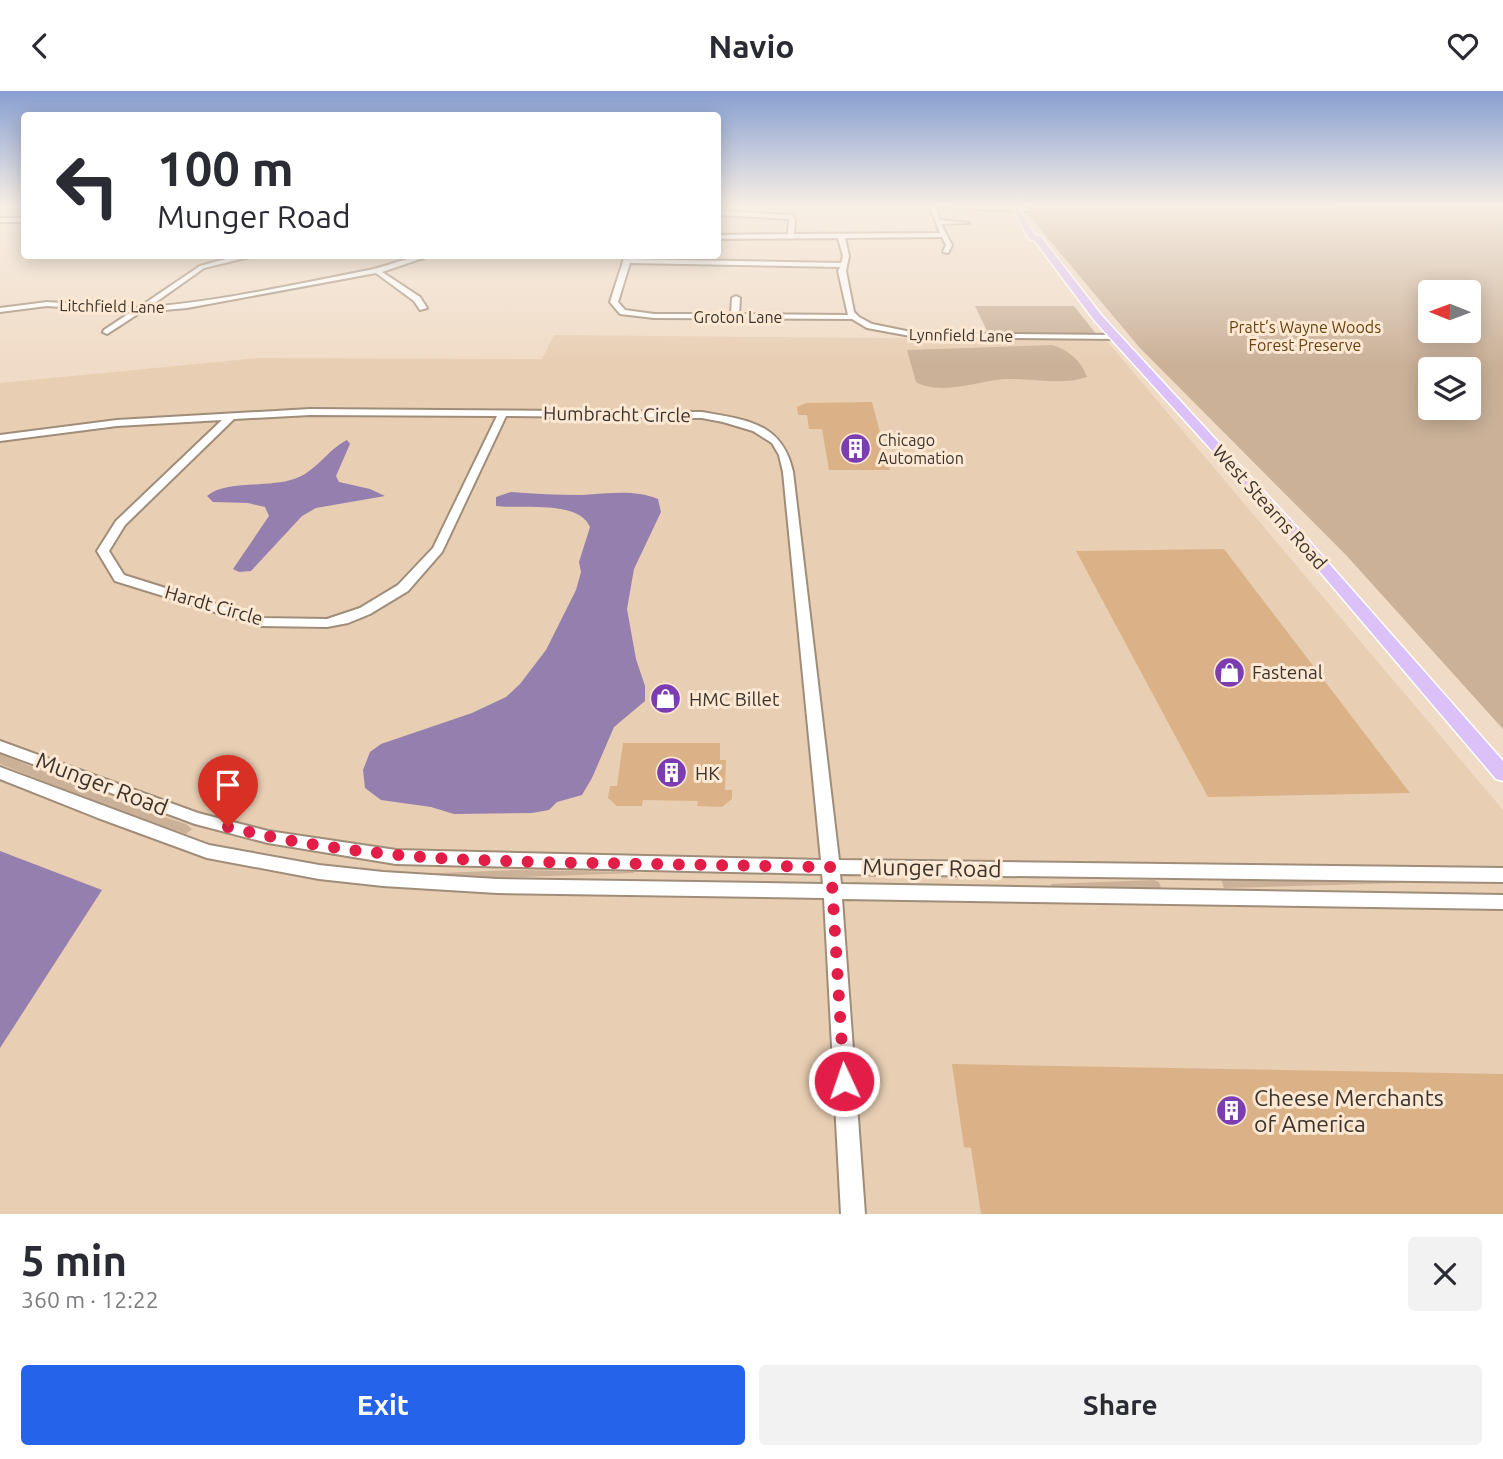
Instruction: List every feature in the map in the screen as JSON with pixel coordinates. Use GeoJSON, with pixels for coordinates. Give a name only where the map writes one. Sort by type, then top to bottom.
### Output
{"type":"FeatureCollection","features":[{"type":"Feature","properties":{"kind":"main road","name":"West Stearns Road"},"geometry":{"type":"LineString","coordinates":[[1053,259],[1075,291],[1115,337],[1314,554],[1503,774]]}},
{"type":"Feature","properties":{"kind":"street"},"geometry":{"type":"LineString","coordinates":[[107,332],[206,265],[233,259]]}},
{"type":"Feature","properties":{"kind":"street","name":"Litchfield Lane"},"geometry":{"type":"LineString","coordinates":[[0,310],[20,303],[139,310],[200,304],[377,271],[415,259]]}},
{"type":"Feature","properties":{"kind":"street","name":"Groton Lane"},"geometry":{"type":"LineString","coordinates":[[628,259],[614,302],[623,312],[649,316],[853,317]]}},
{"type":"Feature","properties":{"kind":"street"},"geometry":{"type":"LineString","coordinates":[[671,259],[843,265]]}},
{"type":"Feature","properties":{"kind":"street"},"geometry":{"type":"LineString","coordinates":[[845,259],[843,265],[849,309],[853,317]]}},
{"type":"Feature","properties":{"kind":"street"},"geometry":{"type":"LineString","coordinates":[[377,271],[417,299],[423,308]]}},
{"type":"Feature","properties":{"kind":"street"},"geometry":{"type":"LineString","coordinates":[[735,317],[736,298]]}},
{"type":"Feature","properties":{"kind":"street","name":"Lynnfield Lane"},"geometry":{"type":"LineString","coordinates":[[853,317],[875,328],[909,335],[1115,337]]}},
{"type":"Feature","properties":{"kind":"street","name":"Humbracht Circle"},"geometry":{"type":"LineString","coordinates":[[0,438],[117,423],[329,412],[702,415],[737,422],[762,431],[782,450],[788,472],[831,867],[853,1214]]}},
{"type":"Feature","properties":{"kind":"street","name":"Hardt Circle"},"geometry":{"type":"LineString","coordinates":[[233,415],[120,523],[103,551],[119,578],[260,622],[327,623],[365,611],[403,588],[438,549],[503,413]]}},
{"type":"Feature","properties":{"kind":"street","name":"Munger Road"},"geometry":{"type":"LineString","coordinates":[[0,745],[195,818],[268,837],[342,850],[448,860],[1503,875]]}},
{"type":"Feature","properties":{"kind":"street","name":"Munger Road"},"geometry":{"type":"LineString","coordinates":[[0,773],[208,851],[319,872],[383,880],[497,886],[1503,902]]}},
{"type":"Feature","properties":{"kind":"shaded area"},"geometry":{"type":"Polygon","coordinates":[[[554,335],[1106,340],[1503,810],[1503,1214],[0,1214],[0,383],[258,358],[542,359],[554,335]]]}},
{"type":"Feature","properties":{"kind":"shaded area"},"geometry":{"type":"Polygon","coordinates":[[[347,440],[350,444],[336,476],[339,482],[370,489],[385,496],[316,508],[302,516],[251,571],[239,572],[233,569],[269,516],[265,507],[248,503],[213,502],[207,496],[225,488],[284,482],[302,476],[347,440]]]}},
{"type":"Feature","properties":{"kind":"shaded area"},"geometry":{"type":"Polygon","coordinates":[[[511,492],[573,495],[630,493],[658,499],[661,512],[634,569],[627,609],[636,659],[645,686],[645,701],[614,727],[582,795],[557,802],[549,810],[532,813],[454,814],[431,807],[381,800],[365,788],[363,770],[370,752],[381,744],[472,713],[506,697],[520,684],[546,650],[576,590],[581,572],[579,562],[590,527],[584,518],[562,509],[496,506],[496,497],[511,492]]]}},
{"type":"Feature","properties":{"kind":"shaded area"},"geometry":{"type":"Polygon","coordinates":[[[0,851],[102,890],[0,1048],[0,851]]]}},
{"type":"Feature","properties":{"kind":"green space","name":"Pratt’s Wayne Woods Forest Preserve"},"geometry":{"type":"Polygon","coordinates":[[[1066,259],[1503,259],[1503,729],[1346,555],[1140,348],[1066,259]]]}},
{"type":"Feature","properties":{"kind":"green space"},"geometry":{"type":"Polygon","coordinates":[[[975,306],[1074,306],[1097,335],[989,335],[975,306]]]}},
{"type":"Feature","properties":{"kind":"green space"},"geometry":{"type":"Polygon","coordinates":[[[1051,345],[1073,356],[1087,377],[1056,381],[1004,379],[936,388],[916,382],[907,350],[1051,345]]]}},
{"type":"Feature","properties":{"kind":"green space"},"geometry":{"type":"Polygon","coordinates":[[[0,754],[130,806],[186,824],[192,829],[186,834],[127,814],[0,764],[0,754]]]}},
{"type":"Feature","properties":{"kind":"green space"},"geometry":{"type":"Polygon","coordinates":[[[516,870],[634,873],[494,878],[416,874],[516,870]]]}},
{"type":"Feature","properties":{"kind":"green space"},"geometry":{"type":"Polygon","coordinates":[[[1221,879],[1398,880],[1400,883],[1224,888],[1221,879]]]}},
{"type":"Feature","properties":{"kind":"green space"},"geometry":{"type":"Polygon","coordinates":[[[1159,882],[1161,888],[1052,888],[1051,884],[1159,882]]]}},
{"type":"Feature","properties":{"kind":"building","name":"Chicago Automation"},"geometry":{"type":"Polygon","coordinates":[[[872,402],[890,470],[829,470],[822,429],[809,429],[807,415],[798,415],[797,407],[806,403],[872,402]]]}},
{"type":"Feature","properties":{"kind":"building","name":"Fastenal"},"geometry":{"type":"Polygon","coordinates":[[[1224,549],[1410,793],[1208,797],[1076,551],[1224,549]]]}},
{"type":"Feature","properties":{"kind":"building","name":"HK"},"geometry":{"type":"Polygon","coordinates":[[[623,743],[720,743],[720,760],[726,760],[725,790],[732,790],[732,799],[722,807],[697,806],[698,801],[643,800],[642,806],[617,806],[608,798],[610,786],[617,786],[623,743]]]}},
{"type":"Feature","properties":{"kind":"building","name":"Cheese Merchants of America"},"geometry":{"type":"Polygon","coordinates":[[[952,1064],[1503,1074],[1503,1214],[981,1214],[971,1148],[964,1147],[952,1064]]]}},
{"type":"Feature","properties":{"kind":"place","name":"Chicago Automation"},"geometry":{"type":"Point","coordinates":[855,449]}},
{"type":"Feature","properties":{"kind":"place","name":"Fastenal"},"geometry":{"type":"Point","coordinates":[1229,672]}},
{"type":"Feature","properties":{"kind":"place","name":"HMC Billet"},"geometry":{"type":"Point","coordinates":[666,699]}},
{"type":"Feature","properties":{"kind":"place","name":"HK"},"geometry":{"type":"Point","coordinates":[672,773]}},
{"type":"Feature","properties":{"kind":"place","name":"Cheese Merchants of America"},"geometry":{"type":"Point","coordinates":[1231,1111]}},
{"type":"Feature","properties":{"kind":"route"},"geometry":{"type":"LineString","coordinates":[[228,827],[268,837],[396,857],[509,862],[831,867],[844,1081]]}}]}
